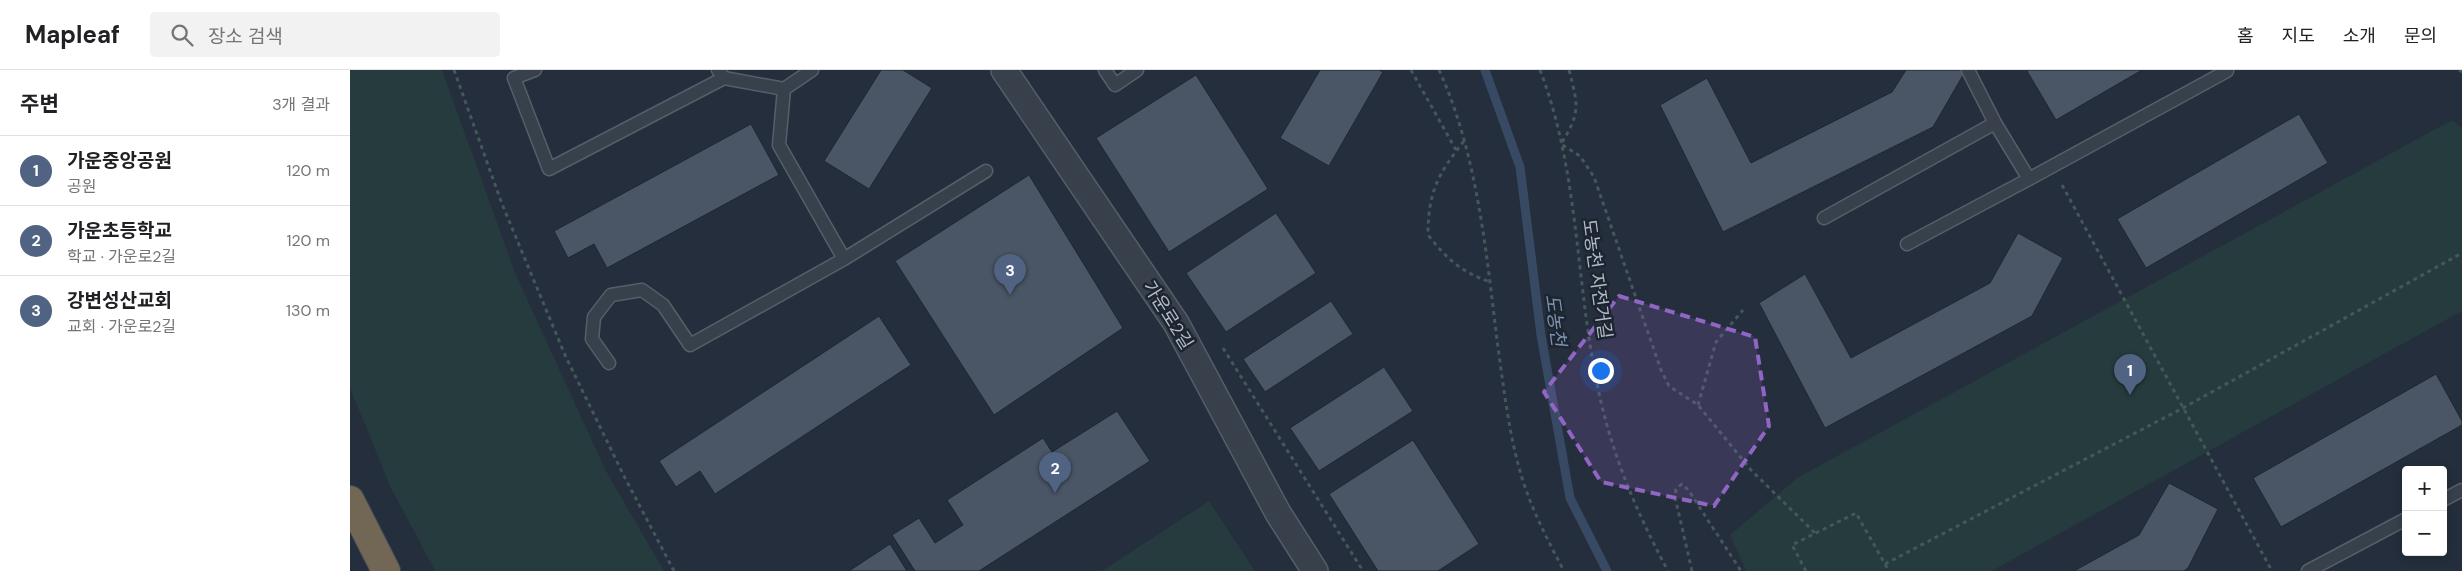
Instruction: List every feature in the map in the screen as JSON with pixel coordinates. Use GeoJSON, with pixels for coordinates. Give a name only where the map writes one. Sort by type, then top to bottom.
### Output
{"type":"FeatureCollection","features":[{"type":"Feature","properties":{"kind":"highway"},"geometry":{"type":"LineString","coordinates":[[350,500],[386,571]]}},
{"type":"Feature","properties":{"kind":"street","name":"가운로2길"},"geometry":{"type":"LineString","coordinates":[[1004,70],[1176,323],[1278,513],[1315,571]]}},
{"type":"Feature","properties":{"kind":"lane"},"geometry":{"type":"LineString","coordinates":[[535,70],[514,78],[549,169],[721,74],[784,89],[812,70]]}},
{"type":"Feature","properties":{"kind":"lane"},"geometry":{"type":"LineString","coordinates":[[1105,70],[1115,85],[1137,70]]}},
{"type":"Feature","properties":{"kind":"lane"},"geometry":{"type":"LineString","coordinates":[[1968,70],[1995,124],[2029,179]]}},
{"type":"Feature","properties":{"kind":"lane"},"geometry":{"type":"LineString","coordinates":[[1907,244],[2227,71]]}},
{"type":"Feature","properties":{"kind":"lane"},"geometry":{"type":"LineString","coordinates":[[784,89],[779,145],[844,259]]}},
{"type":"Feature","properties":{"kind":"lane"},"geometry":{"type":"LineString","coordinates":[[1824,218],[1995,124]]}},
{"type":"Feature","properties":{"kind":"lane"},"geometry":{"type":"LineString","coordinates":[[609,363],[592,339],[594,317],[611,295],[642,290],[663,305],[690,345],[844,259],[986,171]]}},
{"type":"Feature","properties":{"kind":"lane"},"geometry":{"type":"LineString","coordinates":[[2447,498],[2462,490]]}},
{"type":"Feature","properties":{"kind":"lane"},"geometry":{"type":"LineString","coordinates":[[2308,571],[2402,522]]}},
{"type":"Feature","properties":{"kind":"path"},"geometry":{"type":"LineString","coordinates":[[454,70],[502,204],[565,355],[624,476],[674,571]]}},
{"type":"Feature","properties":{"kind":"path"},"geometry":{"type":"LineString","coordinates":[[1411,70],[1456,150]]}},
{"type":"Feature","properties":{"kind":"path"},"geometry":{"type":"LineString","coordinates":[[1439,70],[1464,140],[1490,282],[1504,390],[1522,477],[1548,542],[1564,571]]}},
{"type":"Feature","properties":{"kind":"path","name":"도농천 자전거길"},"geometry":{"type":"LineString","coordinates":[[1540,70],[1550,95],[1570,180],[1583,291],[1600,401],[1618,463],[1641,519],[1668,571]]}},
{"type":"Feature","properties":{"kind":"path"},"geometry":{"type":"LineString","coordinates":[[1569,70],[1577,99],[1574,123],[1561,144],[1580,156],[1594,176],[1661,370],[1669,386],[1698,405],[1751,470],[1815,533]]}},
{"type":"Feature","properties":{"kind":"path"},"geometry":{"type":"LineString","coordinates":[[1464,140],[1446,163],[1431,194],[1428,235],[1445,258],[1466,273],[1490,282]]}},
{"type":"Feature","properties":{"kind":"path"},"geometry":{"type":"LineString","coordinates":[[2052,167],[2272,571]]}},
{"type":"Feature","properties":{"kind":"path"},"geometry":{"type":"LineString","coordinates":[[1885,564],[2183,408],[2462,254]]}},
{"type":"Feature","properties":{"kind":"path"},"geometry":{"type":"LineString","coordinates":[[1698,405],[1716,342],[1743,310]]}},
{"type":"Feature","properties":{"kind":"path"},"geometry":{"type":"LineString","coordinates":[[1692,571],[1676,497],[1676,488],[1682,484],[1689,491],[1741,571]]}},
{"type":"Feature","properties":{"kind":"path"},"geometry":{"type":"LineString","coordinates":[[1806,571],[1792,545],[1856,513],[1889,571]]}},
{"type":"Feature","properties":{"kind":"highlighted area"},"geometry":{"type":"Polygon","coordinates":[[[1619,296],[1755,337],[1769,426],[1714,506],[1601,482],[1544,392],[1619,296]]]}},
{"type":"Feature","properties":{"kind":"green space"},"geometry":{"type":"Polygon","coordinates":[[[350,70],[442,70],[516,275],[606,471],[664,571],[435,571],[390,486],[350,388],[350,70]]]}},
{"type":"Feature","properties":{"kind":"green space"},"geometry":{"type":"Polygon","coordinates":[[[2452,120],[2462,128],[2462,311],[1992,571],[1746,571],[1730,535],[1797,478],[2452,120]]]}},
{"type":"Feature","properties":{"kind":"green space"},"geometry":{"type":"Polygon","coordinates":[[[1209,501],[1255,571],[1102,571],[1209,501]]]}},
{"type":"Feature","properties":{"kind":"building"},"geometry":{"type":"Polygon","coordinates":[[[881,70],[903,70],[932,88],[869,189],[824,161],[881,70]]]}},
{"type":"Feature","properties":{"kind":"building"},"geometry":{"type":"Polygon","coordinates":[[[1320,70],[1379,70],[1383,72],[1329,166],[1280,138],[1320,70]]]}},
{"type":"Feature","properties":{"kind":"building"},"geometry":{"type":"Polygon","coordinates":[[[1906,70],[1966,70],[1933,127],[1723,232],[1660,105],[1707,78],[1751,163],[1892,92],[1906,70]]]}},
{"type":"Feature","properties":{"kind":"building"},"geometry":{"type":"Polygon","coordinates":[[[2142,70],[2056,120],[2027,71],[2142,70]]]}},
{"type":"Feature","properties":{"kind":"building"},"geometry":{"type":"Polygon","coordinates":[[[1196,75],[1268,189],[1169,252],[1096,138],[1196,75]]]}},
{"type":"Feature","properties":{"kind":"building"},"geometry":{"type":"Polygon","coordinates":[[[2299,114],[2328,163],[2146,268],[2117,219],[2299,114]]]}},
{"type":"Feature","properties":{"kind":"building"},"geometry":{"type":"Polygon","coordinates":[[[751,124],[779,175],[607,268],[594,244],[568,258],[554,231],[751,124]]]}},
{"type":"Feature","properties":{"kind":"building"},"geometry":{"type":"Polygon","coordinates":[[[1029,175],[1123,328],[994,415],[895,261],[1029,175]]]}},
{"type":"Feature","properties":{"kind":"building"},"geometry":{"type":"Polygon","coordinates":[[[1276,213],[1316,273],[1226,332],[1186,273],[1276,213]]]}},
{"type":"Feature","properties":{"kind":"building"},"geometry":{"type":"Polygon","coordinates":[[[2018,233],[2063,258],[2032,316],[1825,428],[1759,303],[1805,274],[1851,358],[1990,283],[2018,233]]]}},
{"type":"Feature","properties":{"kind":"building"},"geometry":{"type":"Polygon","coordinates":[[[1331,301],[1353,334],[1265,392],[1243,359],[1331,301]]]}},
{"type":"Feature","properties":{"kind":"building"},"geometry":{"type":"Polygon","coordinates":[[[879,316],[911,365],[715,494],[700,471],[676,487],[659,461],[879,316]]]}},
{"type":"Feature","properties":{"kind":"building"},"geometry":{"type":"Polygon","coordinates":[[[1384,367],[1413,411],[1319,471],[1290,428],[1384,367]]]}},
{"type":"Feature","properties":{"kind":"building"},"geometry":{"type":"Polygon","coordinates":[[[2436,374],[2462,421],[2462,425],[2281,527],[2253,478],[2436,374]]]}},
{"type":"Feature","properties":{"kind":"building"},"geometry":{"type":"Polygon","coordinates":[[[1117,411],[1150,461],[979,571],[915,571],[892,535],[919,518],[935,543],[963,525],[947,500],[1043,438],[1052,452],[1117,411]]]}},
{"type":"Feature","properties":{"kind":"building"},"geometry":{"type":"Polygon","coordinates":[[[1413,440],[1479,544],[1438,571],[1378,571],[1329,494],[1413,440]]]}},
{"type":"Feature","properties":{"kind":"building"},"geometry":{"type":"Polygon","coordinates":[[[2169,483],[2218,509],[2188,568],[2184,571],[2074,571],[2139,535],[2169,483]]]}},
{"type":"Feature","properties":{"kind":"building"},"geometry":{"type":"Polygon","coordinates":[[[890,544],[907,571],[849,571],[890,544]]]}},
{"type":"Feature","properties":{"kind":"waterway","name":"도농천"},"geometry":{"type":"LineString","coordinates":[[1485,70],[1520,167],[1541,335],[1570,498],[1607,571]]}},
{"type":"Feature","properties":{"kind":"place","name":"강변성산교회"},"geometry":{"type":"Point","coordinates":[1010,295]}},
{"type":"Feature","properties":{"kind":"place","name":"가운중앙공원"},"geometry":{"type":"Point","coordinates":[2130,395]}},
{"type":"Feature","properties":{"kind":"place","name":"가운초등학교"},"geometry":{"type":"Point","coordinates":[1055,493]}}]}
